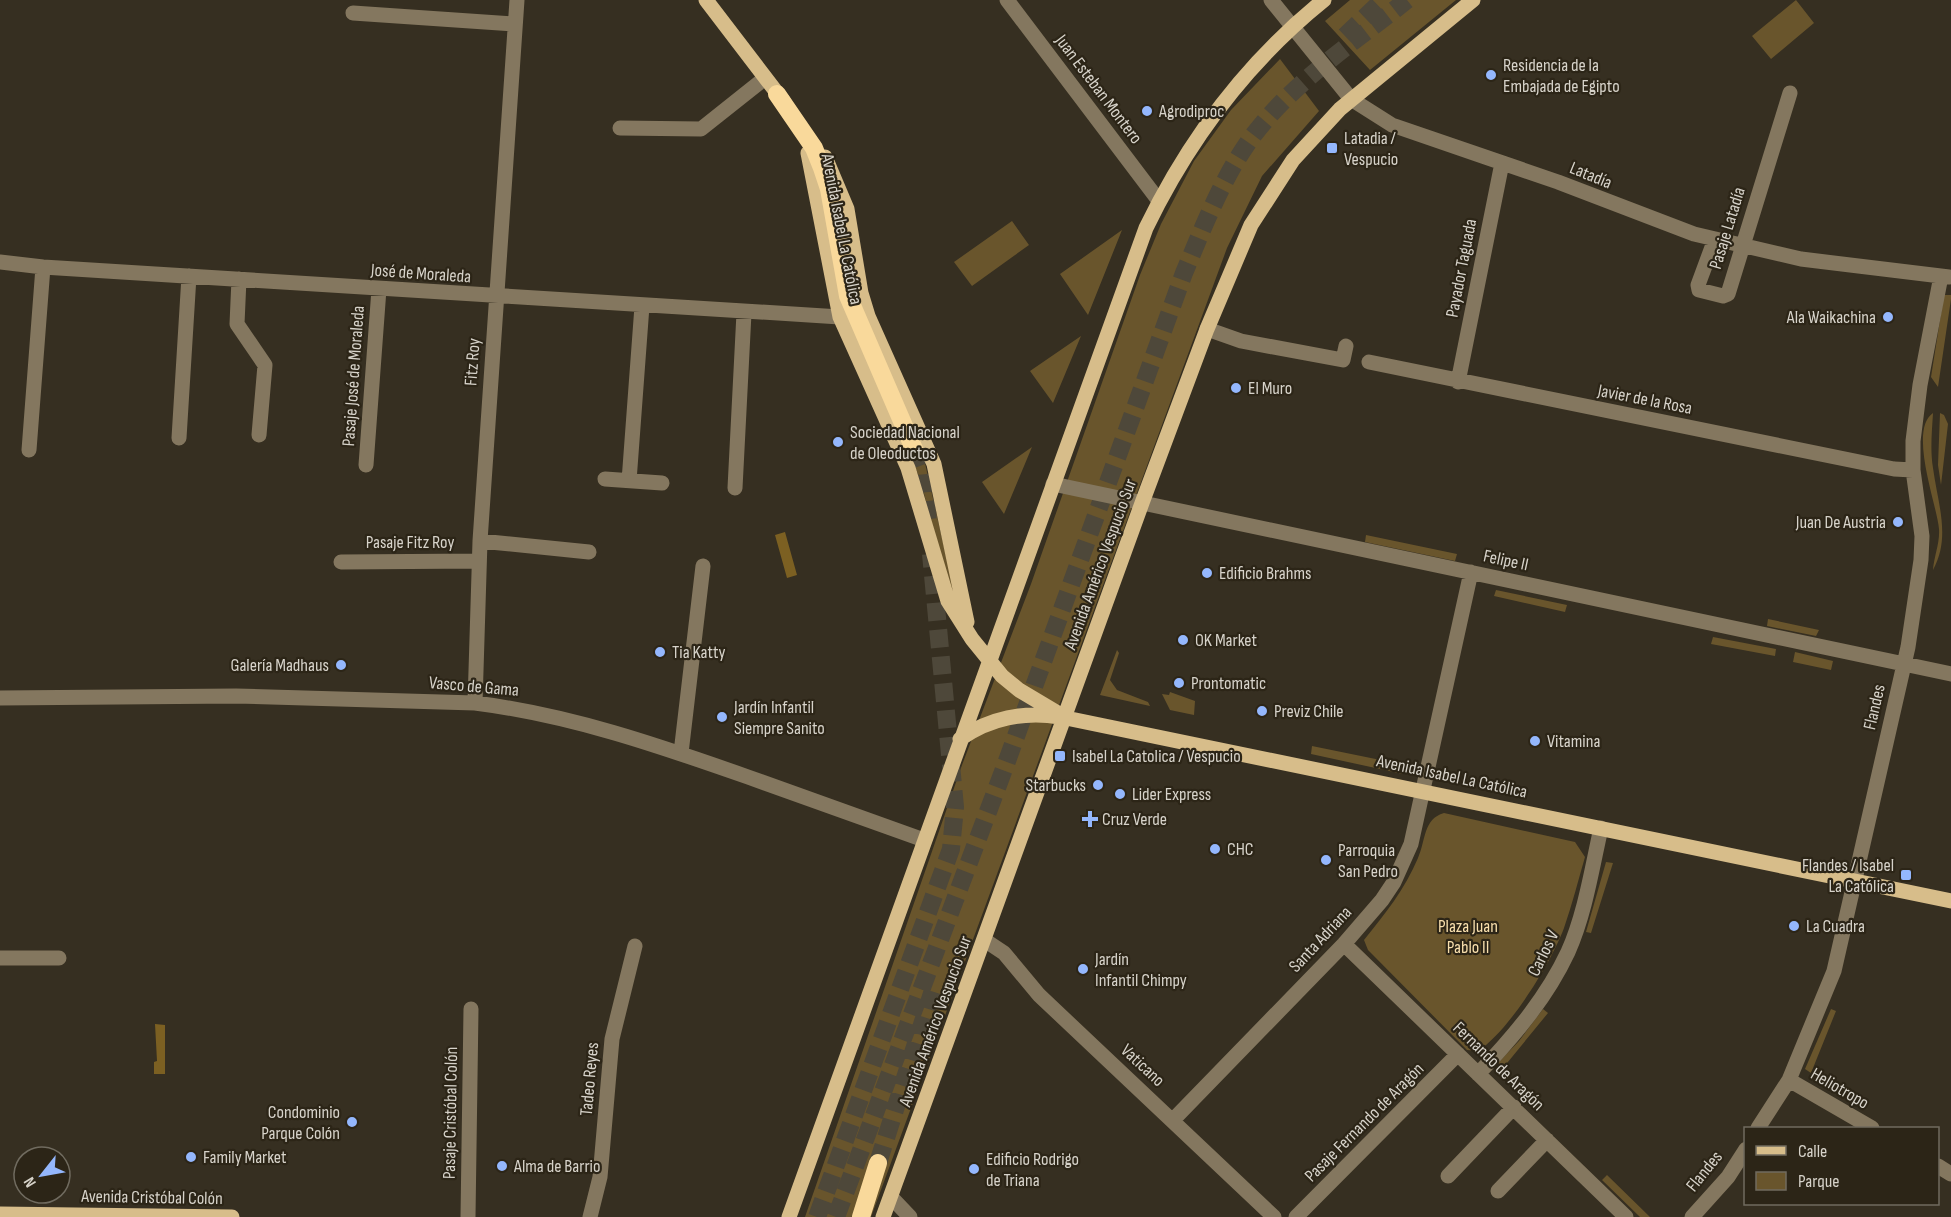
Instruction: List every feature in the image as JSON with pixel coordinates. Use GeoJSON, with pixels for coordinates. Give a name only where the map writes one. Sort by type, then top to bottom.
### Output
{"type":"FeatureCollection","features":[{"type":"Feature","properties":{"kind":"highway"},"geometry":{"type":"LineString","coordinates":[[777,94],[814,148],[822,168],[829,189],[848,296],[914,449]]}},
{"type":"Feature","properties":{"kind":"highway"},"geometry":{"type":"LineString","coordinates":[[861,1217],[878,1163]]}},
{"type":"Feature","properties":{"kind":"main road","name":"Avenida Isabel La Católica"},"geometry":{"type":"LineString","coordinates":[[706,0],[820,148],[847,208],[861,293],[934,464],[972,639]]}},
{"type":"Feature","properties":{"kind":"main road"},"geometry":{"type":"LineString","coordinates":[[789,1217],[1146,228],[1159,201],[1202,128],[1228,94],[1292,27],[1324,0]]}},
{"type":"Feature","properties":{"kind":"main road","name":"Avenida Américo Vespucio Sur"},"geometry":{"type":"LineString","coordinates":[[884,1217],[986,941],[1142,503],[1207,329],[1251,225],[1271,190],[1293,160],[1352,99],[1473,0]]}},
{"type":"Feature","properties":{"kind":"main road","name":"Avenida Isabel La Católica"},"geometry":{"type":"LineString","coordinates":[[777,94],[811,162],[840,317],[906,463],[941,583],[972,639],[989,661],[1019,690],[1066,717],[1951,902]]}},
{"type":"Feature","properties":{"kind":"main road"},"geometry":{"type":"LineString","coordinates":[[960,740],[984,725],[1016,716],[1066,717]]}},
{"type":"Feature","properties":{"kind":"main road","name":"Avenida Cristóbal Colón"},"geometry":{"type":"LineString","coordinates":[[0,1214],[232,1217]]}},
{"type":"Feature","properties":{"kind":"street","name":"Fitz Roy"},"geometry":{"type":"LineString","coordinates":[[475,703],[480,541],[517,0]]}},
{"type":"Feature","properties":{"kind":"street","name":"Juan Esteban Montero"},"geometry":{"type":"LineString","coordinates":[[1007,0],[1159,201]]}},
{"type":"Feature","properties":{"kind":"street","name":"Latadía"},"geometry":{"type":"LineString","coordinates":[[1271,0],[1352,99],[1392,125],[1694,234],[1800,259],[1946,277]]}},
{"type":"Feature","properties":{"kind":"street"},"geometry":{"type":"LineString","coordinates":[[353,13],[515,24]]}},
{"type":"Feature","properties":{"kind":"street"},"geometry":{"type":"LineString","coordinates":[[620,128],[701,129],[765,78]]}},
{"type":"Feature","properties":{"kind":"street","name":"Pasaje Latadía"},"geometry":{"type":"LineString","coordinates":[[1714,239],[1698,285],[1699,290],[1723,296],[1728,294],[1741,245],[1790,93]]}},
{"type":"Feature","properties":{"kind":"street","name":"Payador Taguada"},"geometry":{"type":"LineString","coordinates":[[1458,382],[1502,163]]}},
{"type":"Feature","properties":{"kind":"street","name":"José de Moraleda"},"geometry":{"type":"LineString","coordinates":[[0,262],[43,267],[495,297],[840,317]]}},
{"type":"Feature","properties":{"kind":"street"},"geometry":{"type":"LineString","coordinates":[[29,450],[43,267]]}},
{"type":"Feature","properties":{"kind":"street"},"geometry":{"type":"LineString","coordinates":[[179,438],[189,276]]}},
{"type":"Feature","properties":{"kind":"street","name":"Flandes"},"geometry":{"type":"LineString","coordinates":[[1759,1127],[1789,1080],[1834,971],[1904,664],[1921,560],[1922,536],[1913,470],[1913,441],[1920,386],[1946,277]]}},
{"type":"Feature","properties":{"kind":"street"},"geometry":{"type":"LineString","coordinates":[[239,279],[237,324],[265,365],[259,435]]}},
{"type":"Feature","properties":{"kind":"street","name":"Pasaje José de Moraleda"},"geometry":{"type":"LineString","coordinates":[[366,465],[379,289]]}},
{"type":"Feature","properties":{"kind":"street"},"geometry":{"type":"LineString","coordinates":[[629,481],[642,306]]}},
{"type":"Feature","properties":{"kind":"street"},"geometry":{"type":"LineString","coordinates":[[735,488],[744,313]]}},
{"type":"Feature","properties":{"kind":"street"},"geometry":{"type":"LineString","coordinates":[[1207,329],[1241,341],[1343,360],[1346,346]]}},
{"type":"Feature","properties":{"kind":"street","name":"Javier de la Rosa"},"geometry":{"type":"LineString","coordinates":[[1369,362],[1458,382],[1894,469],[1913,470]]}},
{"type":"Feature","properties":{"kind":"street"},"geometry":{"type":"LineString","coordinates":[[605,479],[662,483]]}},
{"type":"Feature","properties":{"kind":"street","name":"Felipe II"},"geometry":{"type":"LineString","coordinates":[[1053,484],[1951,674]]}},
{"type":"Feature","properties":{"kind":"street","name":"Pasaje Fitz Roy"},"geometry":{"type":"LineString","coordinates":[[480,541],[589,552]]}},
{"type":"Feature","properties":{"kind":"street","name":"Pasaje Fitz Roy"},"geometry":{"type":"LineString","coordinates":[[341,562],[479,561]]}},
{"type":"Feature","properties":{"kind":"street"},"geometry":{"type":"LineString","coordinates":[[681,753],[703,566]]}},
{"type":"Feature","properties":{"kind":"street","name":"Santa Adriana"},"geometry":{"type":"LineString","coordinates":[[1173,1120],[1344,944],[1394,882],[1411,844],[1471,573]]}},
{"type":"Feature","properties":{"kind":"street","name":"Vasco de Gama"},"geometry":{"type":"LineString","coordinates":[[0,698],[236,696],[475,703],[574,720],[681,753],[924,840]]}},
{"type":"Feature","properties":{"kind":"street","name":"Carlos V"},"geometry":{"type":"LineString","coordinates":[[1478,1074],[1528,1017],[1567,953],[1575,933],[1601,828]]}},
{"type":"Feature","properties":{"kind":"street","name":"Vaticano"},"geometry":{"type":"LineString","coordinates":[[986,941],[1004,953],[1039,995],[1274,1217]]}},
{"type":"Feature","properties":{"kind":"street","name":"Fernando de Aragón"},"geometry":{"type":"LineString","coordinates":[[1344,944],[1626,1217]]}},
{"type":"Feature","properties":{"kind":"street","name":"Tadeo Reyes"},"geometry":{"type":"LineString","coordinates":[[590,1217],[600,1177],[612,1039],[635,946]]}},
{"type":"Feature","properties":{"kind":"street"},"geometry":{"type":"LineString","coordinates":[[0,958],[59,958]]}},
{"type":"Feature","properties":{"kind":"street","name":"Pasaje Cristóbal Colón"},"geometry":{"type":"LineString","coordinates":[[468,1217],[471,1009]]}},
{"type":"Feature","properties":{"kind":"street","name":"Pasaje Fernando de Aragón"},"geometry":{"type":"LineString","coordinates":[[1296,1217],[1458,1054]]}},
{"type":"Feature","properties":{"kind":"street","name":"Heliotropo"},"geometry":{"type":"LineString","coordinates":[[1789,1080],[1870,1127]]}},
{"type":"Feature","properties":{"kind":"street"},"geometry":{"type":"LineString","coordinates":[[1448,1176],[1514,1107]]}},
{"type":"Feature","properties":{"kind":"street"},"geometry":{"type":"LineString","coordinates":[[1498,1191],[1546,1140]]}},
{"type":"Feature","properties":{"kind":"street","name":"Flandes"},"geometry":{"type":"LineString","coordinates":[[1692,1217],[1728,1177],[1744,1152]]}},
{"type":"Feature","properties":{"kind":"street"},"geometry":{"type":"LineString","coordinates":[[891,1197],[910,1217]]}},
{"type":"Feature","properties":{"kind":"green space"},"geometry":{"type":"Polygon","coordinates":[[[1350,0],[1456,0],[1370,70],[1325,21],[1350,0]]]}},
{"type":"Feature","properties":{"kind":"green space"},"geometry":{"type":"Polygon","coordinates":[[[1796,0],[1814,23],[1771,59],[1752,36],[1796,0]]]}},
{"type":"Feature","properties":{"kind":"green space"},"geometry":{"type":"Polygon","coordinates":[[[1280,59],[1319,111],[1262,176],[1227,248],[871,1217],[805,1217],[962,765],[1031,584],[1140,275],[1161,224],[1194,161],[1231,110],[1280,59]]]}},
{"type":"Feature","properties":{"kind":"green space"},"geometry":{"type":"Polygon","coordinates":[[[1012,221],[1029,245],[972,286],[954,262],[1012,221]]]}},
{"type":"Feature","properties":{"kind":"green space"},"geometry":{"type":"Polygon","coordinates":[[[1122,230],[1088,315],[1060,274],[1122,230]]]}},
{"type":"Feature","properties":{"kind":"green space"},"geometry":{"type":"Polygon","coordinates":[[[1944,295],[1951,295],[1951,299],[1938,387],[1931,377],[1944,295]]]}},
{"type":"Feature","properties":{"kind":"green space"},"geometry":{"type":"Polygon","coordinates":[[[1081,336],[1053,403],[1030,371],[1081,336]]]}},
{"type":"Feature","properties":{"kind":"green space"},"geometry":{"type":"Polygon","coordinates":[[[1933,413],[1932,461],[1942,533],[1938,558],[1933,570],[1939,529],[1923,451],[1923,435],[1926,422],[1933,413]]]}},
{"type":"Feature","properties":{"kind":"green space"},"geometry":{"type":"Polygon","coordinates":[[[1940,413],[1944,415],[1948,424],[1941,485],[1938,465],[1940,413]]]}},
{"type":"Feature","properties":{"kind":"green space"},"geometry":{"type":"Polygon","coordinates":[[[1032,447],[1004,514],[982,482],[1032,447]]]}},
{"type":"Feature","properties":{"kind":"green space"},"geometry":{"type":"Polygon","coordinates":[[[922,450],[955,595],[952,597],[920,479],[910,455],[922,450]]]}},
{"type":"Feature","properties":{"kind":"green space"},"geometry":{"type":"Polygon","coordinates":[[[1366,535],[1457,554],[1455,561],[1365,542],[1366,535]]]}},
{"type":"Feature","properties":{"kind":"green space"},"geometry":{"type":"Polygon","coordinates":[[[1496,590],[1567,605],[1565,612],[1494,596],[1496,590]]]}},
{"type":"Feature","properties":{"kind":"green space"},"geometry":{"type":"Polygon","coordinates":[[[1768,619],[1819,630],[1816,636],[1767,626],[1768,619]]]}},
{"type":"Feature","properties":{"kind":"green space"},"geometry":{"type":"Polygon","coordinates":[[[1713,637],[1776,649],[1775,656],[1711,644],[1713,637]]]}},
{"type":"Feature","properties":{"kind":"green space"},"geometry":{"type":"Polygon","coordinates":[[[1117,650],[1119,653],[1110,680],[1117,690],[1148,702],[1150,706],[1100,695],[1117,650]]]}},
{"type":"Feature","properties":{"kind":"green space"},"geometry":{"type":"Polygon","coordinates":[[[1795,652],[1833,661],[1831,670],[1793,662],[1795,652]]]}},
{"type":"Feature","properties":{"kind":"green space"},"geometry":{"type":"Polygon","coordinates":[[[1170,692],[1195,701],[1194,715],[1170,710],[1162,694],[1169,695],[1170,692]]]}},
{"type":"Feature","properties":{"kind":"green space"},"geometry":{"type":"Polygon","coordinates":[[[1312,746],[1405,765],[1403,774],[1311,754],[1312,746]]]}},
{"type":"Feature","properties":{"kind":"green space","name":"Plaza Juan Pablo II"},"geometry":{"type":"Polygon","coordinates":[[[1444,813],[1575,842],[1585,857],[1558,943],[1515,1013],[1503,1028],[1478,1051],[1467,1050],[1368,950],[1364,940],[1401,891],[1418,858],[1426,831],[1432,820],[1444,813]]]}},
{"type":"Feature","properties":{"kind":"green space"},"geometry":{"type":"Polygon","coordinates":[[[1606,862],[1613,863],[1591,933],[1586,932],[1606,862]]]}},
{"type":"Feature","properties":{"kind":"green space"},"geometry":{"type":"Polygon","coordinates":[[[1543,1009],[1548,1013],[1503,1068],[1498,1063],[1519,1041],[1543,1009]]]}},
{"type":"Feature","properties":{"kind":"green space"},"geometry":{"type":"Polygon","coordinates":[[[1831,1009],[1836,1011],[1811,1073],[1805,1069],[1831,1009]]]}},
{"type":"Feature","properties":{"kind":"green space"},"geometry":{"type":"Polygon","coordinates":[[[1607,1175],[1650,1217],[1640,1217],[1602,1180],[1607,1175]]]}},
{"type":"Feature","properties":{"kind":"shaded area"},"geometry":{"type":"Polygon","coordinates":[[[785,532],[797,575],[787,578],[775,535],[785,532]]]}},
{"type":"Feature","properties":{"kind":"shaded area"},"geometry":{"type":"Polygon","coordinates":[[[155,1024],[165,1025],[165,1074],[154,1074],[154,1062],[157,1061],[155,1024]]]}},
{"type":"Feature","properties":{"kind":"tunnel"},"geometry":{"type":"LineString","coordinates":[[1345,36],[1383,0]]}},
{"type":"Feature","properties":{"kind":"tunnel"},"geometry":{"type":"LineString","coordinates":[[836,1217],[1007,761],[1184,273],[1213,205],[1239,156],[1265,120],[1323,65],[1407,0]]}},
{"type":"Feature","properties":{"kind":"tunnel"},"geometry":{"type":"LineString","coordinates":[[914,449],[923,473],[928,523]]}},
{"type":"Feature","properties":{"kind":"tunnel"},"geometry":{"type":"LineString","coordinates":[[817,1217],[951,849],[955,807],[931,554]]}},
{"type":"Feature","properties":{"kind":"tunnel"},"geometry":{"type":"LineString","coordinates":[[878,1163],[934,987]]}},
{"type":"Feature","properties":{"kind":"place","name":"Residencia de la Embajada de Egipto"},"geometry":{"type":"Point","coordinates":[1491,75]}},
{"type":"Feature","properties":{"kind":"place","name":"Agrodiproc"},"geometry":{"type":"Point","coordinates":[1147,111]}},
{"type":"Feature","properties":{"kind":"place","name":"Latadia / Vespucio"},"geometry":{"type":"Point","coordinates":[1332,148]}},
{"type":"Feature","properties":{"kind":"place","name":"Ala Waikachina"},"geometry":{"type":"Point","coordinates":[1888,317]}},
{"type":"Feature","properties":{"kind":"place","name":"El Muro"},"geometry":{"type":"Point","coordinates":[1236,388]}},
{"type":"Feature","properties":{"kind":"place","name":"Sociedad Nacional de Oleoductos"},"geometry":{"type":"Point","coordinates":[838,442]}},
{"type":"Feature","properties":{"kind":"place","name":"Juan De Austria"},"geometry":{"type":"Point","coordinates":[1898,522]}},
{"type":"Feature","properties":{"kind":"place","name":"Edificio Brahms"},"geometry":{"type":"Point","coordinates":[1207,573]}},
{"type":"Feature","properties":{"kind":"place","name":"OK Market"},"geometry":{"type":"Point","coordinates":[1183,640]}},
{"type":"Feature","properties":{"kind":"place","name":"Tia Katty"},"geometry":{"type":"Point","coordinates":[660,652]}},
{"type":"Feature","properties":{"kind":"place","name":"Galería Madhaus"},"geometry":{"type":"Point","coordinates":[341,665]}},
{"type":"Feature","properties":{"kind":"place","name":"Prontomatic"},"geometry":{"type":"Point","coordinates":[1179,683]}},
{"type":"Feature","properties":{"kind":"place","name":"Previz Chile"},"geometry":{"type":"Point","coordinates":[1262,711]}},
{"type":"Feature","properties":{"kind":"place","name":"Jardín Infantil Siempre Sanito"},"geometry":{"type":"Point","coordinates":[722,717]}},
{"type":"Feature","properties":{"kind":"place","name":"Vitamina"},"geometry":{"type":"Point","coordinates":[1535,741]}},
{"type":"Feature","properties":{"kind":"place","name":"Isabel La Catolica / Vespucio"},"geometry":{"type":"Point","coordinates":[1060,756]}},
{"type":"Feature","properties":{"kind":"place","name":"Starbucks"},"geometry":{"type":"Point","coordinates":[1098,785]}},
{"type":"Feature","properties":{"kind":"place","name":"Lider Express"},"geometry":{"type":"Point","coordinates":[1120,794]}},
{"type":"Feature","properties":{"kind":"place","name":"Cruz Verde"},"geometry":{"type":"Point","coordinates":[1090,819]}},
{"type":"Feature","properties":{"kind":"place","name":"CHC"},"geometry":{"type":"Point","coordinates":[1215,849]}},
{"type":"Feature","properties":{"kind":"place","name":"Parroquia San Pedro"},"geometry":{"type":"Point","coordinates":[1326,860]}},
{"type":"Feature","properties":{"kind":"place","name":"Flandes / Isabel La Católica"},"geometry":{"type":"Point","coordinates":[1906,875]}},
{"type":"Feature","properties":{"kind":"place","name":"La Cuadra"},"geometry":{"type":"Point","coordinates":[1794,926]}},
{"type":"Feature","properties":{"kind":"place","name":"Jardín Infantil Chimpy"},"geometry":{"type":"Point","coordinates":[1083,969]}},
{"type":"Feature","properties":{"kind":"place","name":"Condominio Parque Colón"},"geometry":{"type":"Point","coordinates":[352,1122]}},
{"type":"Feature","properties":{"kind":"place","name":"Family Market"},"geometry":{"type":"Point","coordinates":[191,1157]}},
{"type":"Feature","properties":{"kind":"place","name":"Alma de Barrio"},"geometry":{"type":"Point","coordinates":[502,1166]}},
{"type":"Feature","properties":{"kind":"place","name":"Edificio Rodrigo de Triana"},"geometry":{"type":"Point","coordinates":[974,1169]}}]}
